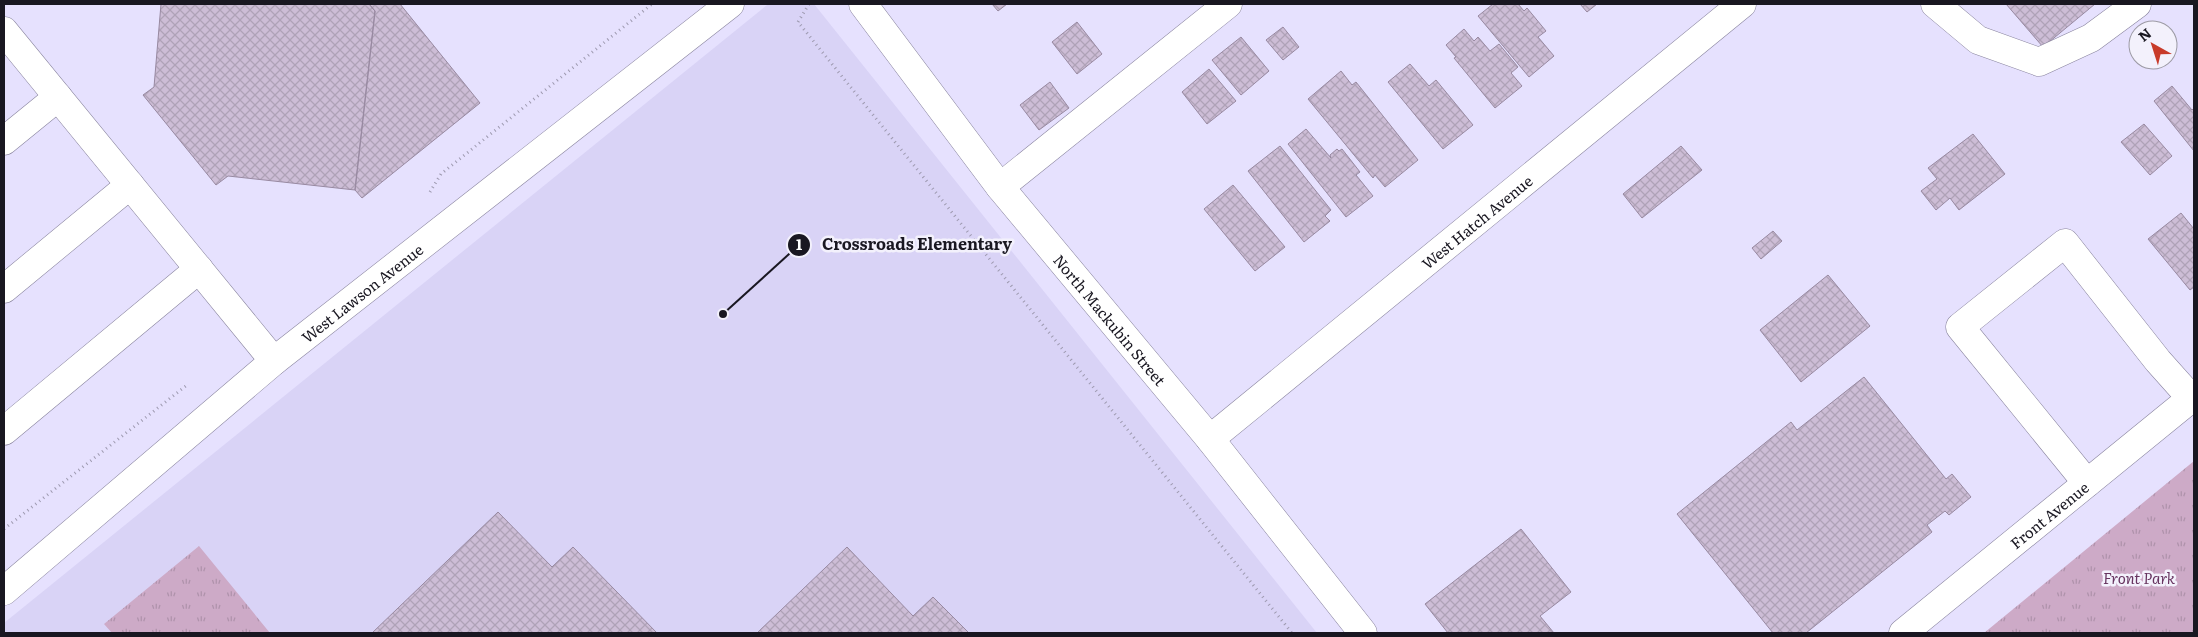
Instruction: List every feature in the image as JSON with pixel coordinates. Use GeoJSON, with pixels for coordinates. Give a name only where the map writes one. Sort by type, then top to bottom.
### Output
{"type":"FeatureCollection","features":[{"type":"Feature","properties":{"kind":"street","name":"West Lawson Avenue"},"geometry":{"type":"LineString","coordinates":[[4,591],[274,361],[730,4]]}},
{"type":"Feature","properties":{"kind":"street","name":"North Mackubin Street"},"geometry":{"type":"LineString","coordinates":[[863,4],[1000,187],[1210,439],[1362,633]]}},
{"type":"Feature","properties":{"kind":"street"},"geometry":{"type":"LineString","coordinates":[[1000,187],[1228,4]]}},
{"type":"Feature","properties":{"kind":"street","name":"West Hatch Avenue"},"geometry":{"type":"LineString","coordinates":[[1210,439],[1742,4]]}},
{"type":"Feature","properties":{"kind":"street"},"geometry":{"type":"LineString","coordinates":[[1935,4],[1978,40],[2039,62],[2091,38],[2137,4]]}},
{"type":"Feature","properties":{"kind":"street"},"geometry":{"type":"LineString","coordinates":[[4,31],[274,361]]}},
{"type":"Feature","properties":{"kind":"street"},"geometry":{"type":"LineString","coordinates":[[4,141],[58,97]]}},
{"type":"Feature","properties":{"kind":"street"},"geometry":{"type":"LineString","coordinates":[[4,289],[130,185]]}},
{"type":"Feature","properties":{"kind":"street"},"geometry":{"type":"LineString","coordinates":[[2087,483],[1960,327],[2065,243],[2158,361],[2193,397]]}},
{"type":"Feature","properties":{"kind":"street"},"geometry":{"type":"LineString","coordinates":[[4,431],[199,269]]}},
{"type":"Feature","properties":{"kind":"street","name":"Front Avenue"},"geometry":{"type":"LineString","coordinates":[[1904,633],[2193,397]]}},
{"type":"Feature","properties":{"kind":"path"},"geometry":{"type":"LineString","coordinates":[[428,195],[441,174],[652,4]]}},
{"type":"Feature","properties":{"kind":"path"},"geometry":{"type":"LineString","coordinates":[[809,4],[798,22],[1292,633]]}},
{"type":"Feature","properties":{"kind":"path"},"geometry":{"type":"LineString","coordinates":[[4,529],[190,383]]}},
{"type":"Feature","properties":{"kind":"shaded area"},"geometry":{"type":"Polygon","coordinates":[[[814,4],[1317,633],[4,633],[4,623],[767,5],[814,4]]]}},
{"type":"Feature","properties":{"kind":"green space","name":"Front Park"},"geometry":{"type":"Polygon","coordinates":[[[2194,461],[2194,633],[1984,633],[2194,461]]]}},
{"type":"Feature","properties":{"kind":"green space"},"geometry":{"type":"Polygon","coordinates":[[[199,546],[270,633],[112,633],[104,624],[199,546]]]}},
{"type":"Feature","properties":{"kind":"building"},"geometry":{"type":"Polygon","coordinates":[[[161,4],[369,4],[375,11],[355,190],[228,176],[216,185],[143,95],[154,87],[161,4]]]}},
{"type":"Feature","properties":{"kind":"building"},"geometry":{"type":"Polygon","coordinates":[[[369,4],[400,4],[480,103],[362,198],[355,190],[375,11],[369,4]]]}},
{"type":"Feature","properties":{"kind":"building"},"geometry":{"type":"Polygon","coordinates":[[[992,4],[1007,4],[998,11],[992,4]]]}},
{"type":"Feature","properties":{"kind":"building"},"geometry":{"type":"Polygon","coordinates":[[[1493,4],[1518,4],[1524,11],[1527,8],[1546,31],[1538,37],[1554,56],[1529,77],[1478,16],[1493,4]]]}},
{"type":"Feature","properties":{"kind":"building"},"geometry":{"type":"Polygon","coordinates":[[[1580,4],[1597,4],[1587,12],[1580,4]]]}},
{"type":"Feature","properties":{"kind":"building"},"geometry":{"type":"Polygon","coordinates":[[[2006,4],[2095,4],[2043,47],[2006,4]]]}},
{"type":"Feature","properties":{"kind":"building"},"geometry":{"type":"Polygon","coordinates":[[[1077,22],[1102,54],[1077,74],[1052,42],[1077,22]]]}},
{"type":"Feature","properties":{"kind":"building"},"geometry":{"type":"Polygon","coordinates":[[[1283,27],[1299,47],[1283,60],[1266,40],[1283,27]]]}},
{"type":"Feature","properties":{"kind":"building"},"geometry":{"type":"Polygon","coordinates":[[[1464,29],[1474,41],[1478,37],[1490,51],[1499,44],[1518,67],[1511,73],[1522,86],[1495,108],[1454,58],[1456,57],[1446,45],[1464,29]]]}},
{"type":"Feature","properties":{"kind":"building"},"geometry":{"type":"Polygon","coordinates":[[[1241,37],[1269,71],[1241,95],[1212,60],[1241,37]]]}},
{"type":"Feature","properties":{"kind":"building"},"geometry":{"type":"Polygon","coordinates":[[[1410,64],[1429,86],[1436,80],[1473,125],[1443,149],[1388,82],[1410,64]]]}},
{"type":"Feature","properties":{"kind":"building"},"geometry":{"type":"Polygon","coordinates":[[[1209,69],[1236,101],[1207,124],[1182,92],[1209,69]]]}},
{"type":"Feature","properties":{"kind":"building"},"geometry":{"type":"Polygon","coordinates":[[[1341,71],[1352,85],[1356,82],[1418,160],[1385,187],[1375,175],[1373,178],[1308,99],[1341,71]]]}},
{"type":"Feature","properties":{"kind":"building"},"geometry":{"type":"Polygon","coordinates":[[[1050,82],[1069,108],[1039,130],[1020,105],[1050,82]]]}},
{"type":"Feature","properties":{"kind":"building"},"geometry":{"type":"Polygon","coordinates":[[[2172,86],[2192,110],[2194,108],[2194,151],[2154,101],[2172,86]]]}},
{"type":"Feature","properties":{"kind":"building"},"geometry":{"type":"Polygon","coordinates":[[[2144,124],[2172,156],[2150,175],[2121,142],[2144,124]]]}},
{"type":"Feature","properties":{"kind":"building"},"geometry":{"type":"Polygon","coordinates":[[[1306,129],[1331,158],[1330,155],[1337,149],[1339,151],[1342,149],[1360,172],[1356,175],[1373,196],[1346,217],[1288,144],[1306,129]]]}},
{"type":"Feature","properties":{"kind":"building"},"geometry":{"type":"Polygon","coordinates":[[[1973,134],[2005,174],[1959,210],[1950,198],[1936,210],[1921,191],[1937,179],[1928,168],[1973,134]]]}},
{"type":"Feature","properties":{"kind":"building"},"geometry":{"type":"Polygon","coordinates":[[[1280,146],[1331,210],[1325,216],[1330,221],[1304,242],[1248,171],[1280,146]]]}},
{"type":"Feature","properties":{"kind":"building"},"geometry":{"type":"Polygon","coordinates":[[[1681,146],[1702,170],[1642,218],[1623,194],[1681,146]]]}},
{"type":"Feature","properties":{"kind":"building"},"geometry":{"type":"Polygon","coordinates":[[[1233,185],[1285,247],[1255,271],[1204,209],[1233,185]]]}},
{"type":"Feature","properties":{"kind":"building"},"geometry":{"type":"Polygon","coordinates":[[[2181,213],[2194,229],[2194,287],[2190,290],[2148,239],[2181,213]]]}},
{"type":"Feature","properties":{"kind":"building"},"geometry":{"type":"Polygon","coordinates":[[[1773,231],[1782,241],[1761,259],[1752,248],[1773,231]]]}},
{"type":"Feature","properties":{"kind":"building"},"geometry":{"type":"Polygon","coordinates":[[[1828,275],[1870,326],[1801,382],[1760,330],[1828,275]]]}},
{"type":"Feature","properties":{"kind":"building"},"geometry":{"type":"Polygon","coordinates":[[[1864,377],[1946,479],[1952,474],[1971,497],[1949,515],[1945,511],[1927,525],[1932,532],[1806,633],[1773,633],[1677,514],[1791,422],[1797,430],[1864,377]]]}},
{"type":"Feature","properties":{"kind":"building"},"geometry":{"type":"Polygon","coordinates":[[[498,512],[552,567],[573,547],[657,633],[372,633],[498,512]]]}},
{"type":"Feature","properties":{"kind":"building"},"geometry":{"type":"Polygon","coordinates":[[[1521,529],[1571,592],[1540,616],[1554,633],[1448,633],[1425,604],[1521,529]]]}},
{"type":"Feature","properties":{"kind":"building"},"geometry":{"type":"Polygon","coordinates":[[[847,547],[913,616],[933,597],[969,633],[757,633],[847,547]]]}},
{"type":"Feature","properties":{"kind":"place","name":"Crossroads Elementary"},"geometry":{"type":"Point","coordinates":[723,314]}}]}
